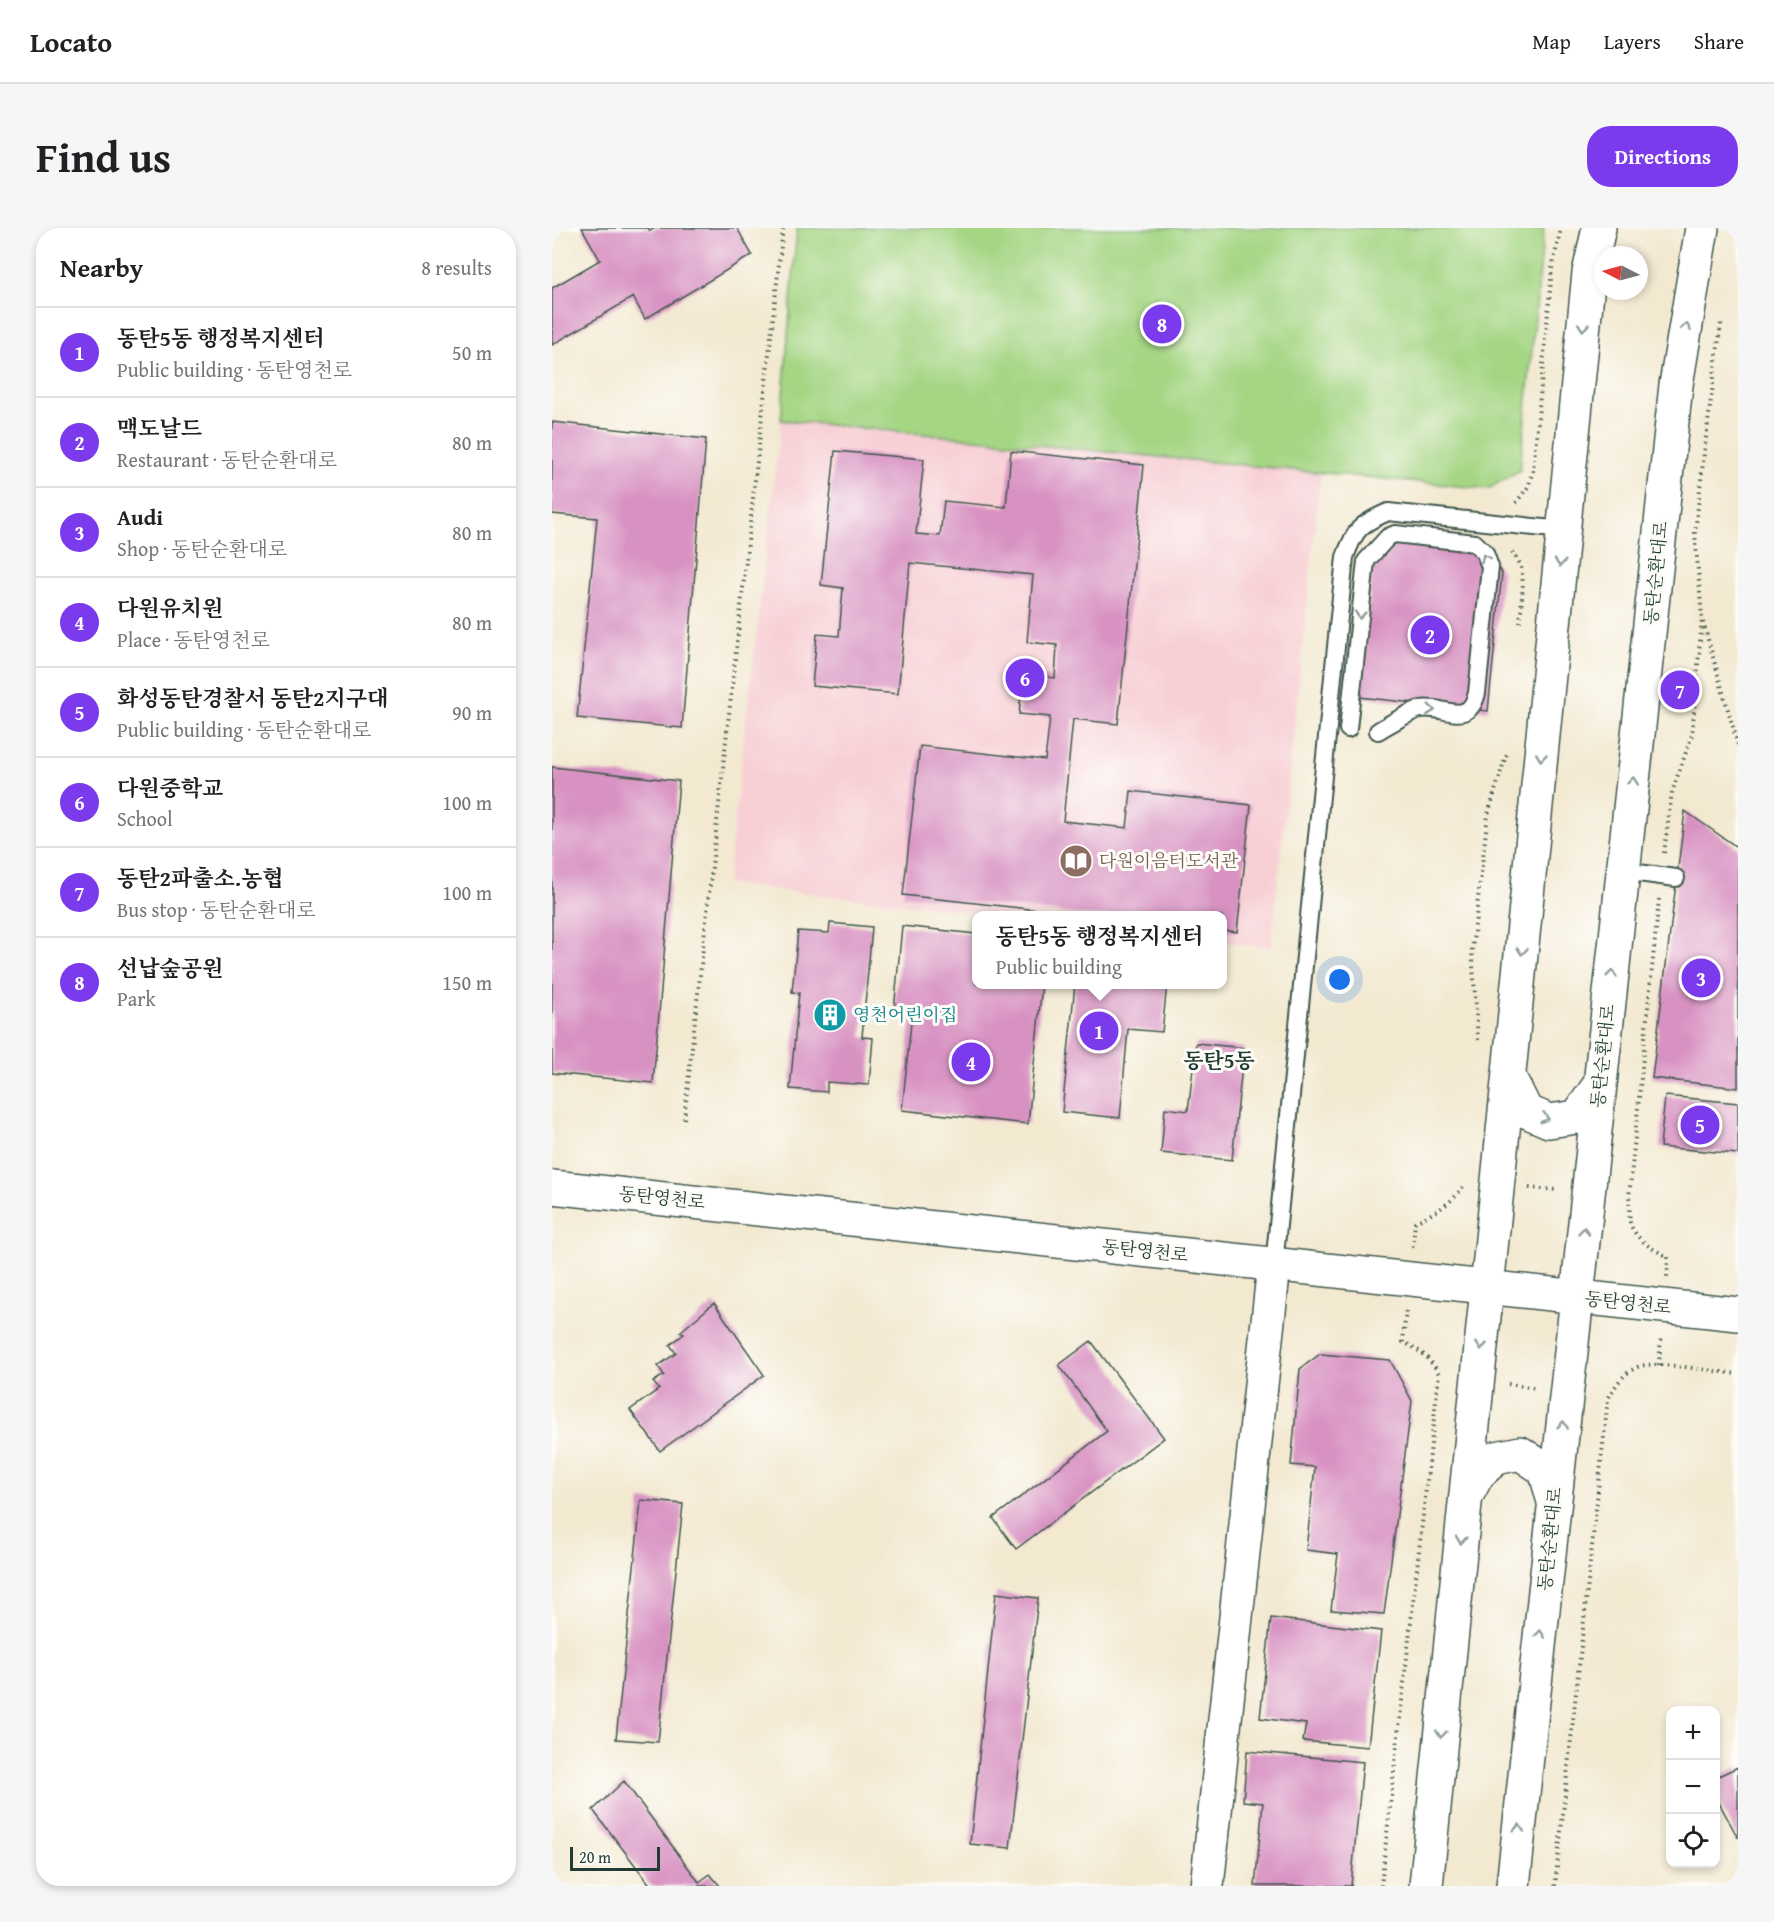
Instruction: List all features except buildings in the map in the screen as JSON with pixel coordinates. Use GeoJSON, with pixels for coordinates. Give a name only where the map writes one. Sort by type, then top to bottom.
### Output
{"type":"FeatureCollection","features":[{"type":"Feature","properties":{"kind":"street"},"geometry":{"type":"LineString","coordinates":[[1426,1886],[1589,273],[1599,228]]}},
{"type":"Feature","properties":{"kind":"street","name":"동탄순환대로"},"geometry":{"type":"LineString","coordinates":[[1513,1886],[1676,385],[1702,228]]}},
{"type":"Feature","properties":{"kind":"street"},"geometry":{"type":"LineString","coordinates":[[1509,1077],[1526,1111],[1549,1121],[1577,1117],[1600,1084]]}},
{"type":"Feature","properties":{"kind":"street","name":"동탄영천로"},"geometry":{"type":"LineString","coordinates":[[552,1186],[1738,1314]]}},
{"type":"Feature","properties":{"kind":"street"},"geometry":{"type":"LineString","coordinates":[[1207,1886],[1274,1265]]}},
{"type":"Feature","properties":{"kind":"street"},"geometry":{"type":"LineString","coordinates":[[1466,1496],[1478,1474],[1496,1458],[1520,1453],[1545,1470],[1554,1504]]}},
{"type":"Feature","properties":{"kind":"lane"},"geometry":{"type":"LineString","coordinates":[[1274,1265],[1345,557],[1353,535],[1368,520],[1388,512],[1563,530]]}},
{"type":"Feature","properties":{"kind":"lane"},"geometry":{"type":"LineString","coordinates":[[1348,729],[1366,561],[1388,537],[1395,534],[1475,543],[1485,553],[1490,567],[1474,705],[1465,712],[1455,713],[1420,709],[1378,731]]}},
{"type":"Feature","properties":{"kind":"lane"},"geometry":{"type":"LineString","coordinates":[[1623,872],[1669,877]]}},
{"type":"Feature","properties":{"kind":"path"},"geometry":{"type":"LineString","coordinates":[[684,1119],[783,228]]}},
{"type":"Feature","properties":{"kind":"path"},"geometry":{"type":"LineString","coordinates":[[1516,501],[1528,487],[1533,471],[1552,269],[1561,228]]}},
{"type":"Feature","properties":{"kind":"path"},"geometry":{"type":"LineString","coordinates":[[1668,1257],[1653,1250],[1630,1224],[1629,1197],[1669,877],[1672,792],[1692,735],[1702,618],[1695,532],[1722,318]]}},
{"type":"Feature","properties":{"kind":"path"},"geometry":{"type":"LineString","coordinates":[[1512,553],[1521,565],[1523,584],[1519,630]]}},
{"type":"Feature","properties":{"kind":"path"},"geometry":{"type":"LineString","coordinates":[[1702,618],[1738,745]]}},
{"type":"Feature","properties":{"kind":"path"},"geometry":{"type":"LineString","coordinates":[[1479,1051],[1472,950],[1488,814],[1506,756],[1507,745]]}},
{"type":"Feature","properties":{"kind":"path"},"geometry":{"type":"LineString","coordinates":[[1416,1222],[1439,1211],[1456,1196],[1466,1182],[1629,1197]]}},
{"type":"Feature","properties":{"kind":"path"},"geometry":{"type":"LineString","coordinates":[[1381,1886],[1439,1374],[1431,1359],[1417,1348],[1403,1342]]}},
{"type":"Feature","properties":{"kind":"path"},"geometry":{"type":"LineString","coordinates":[[1556,1886],[1608,1399],[1616,1383],[1628,1372],[1642,1365],[1738,1374]]}},
{"type":"Feature","properties":{"kind":"path"},"geometry":{"type":"LineString","coordinates":[[1439,1374],[1608,1399]]}},
{"type":"Feature","properties":{"kind":"shaded area"},"geometry":{"type":"Polygon","coordinates":[[[781,420],[1321,472],[1271,947],[1227,943],[1227,911],[972,912],[727,884],[781,420]]]}},
{"type":"Feature","properties":{"kind":"green space"},"geometry":{"type":"Polygon","coordinates":[[[797,228],[1544,228],[1520,470],[1488,489],[781,420],[797,228]]]}},
{"type":"Feature","properties":{"kind":"place","name":"선납숲공원"},"geometry":{"type":"Point","coordinates":[1162,324]}},
{"type":"Feature","properties":{"kind":"place","name":"맥도날드"},"geometry":{"type":"Point","coordinates":[1430,635]}},
{"type":"Feature","properties":{"kind":"place","name":"다원중학교"},"geometry":{"type":"Point","coordinates":[1025,678]}},
{"type":"Feature","properties":{"kind":"place","name":"동탄2파출소.농협"},"geometry":{"type":"Point","coordinates":[1680,690]}},
{"type":"Feature","properties":{"kind":"place","name":"다원이음터도서관"},"geometry":{"type":"Point","coordinates":[1076,861]}},
{"type":"Feature","properties":{"kind":"place","name":"Audi"},"geometry":{"type":"Point","coordinates":[1701,978]}},
{"type":"Feature","properties":{"kind":"place","name":"영천어린이집"},"geometry":{"type":"Point","coordinates":[830,1015]}},
{"type":"Feature","properties":{"kind":"place","name":"동탄5동 행정복지센터"},"geometry":{"type":"Point","coordinates":[1099,1031]}},
{"type":"Feature","properties":{"kind":"place","name":"다원유치원"},"geometry":{"type":"Point","coordinates":[971,1062]}},
{"type":"Feature","properties":{"kind":"place","name":"화성동탄경찰서 동탄2지구대"},"geometry":{"type":"Point","coordinates":[1700,1125]}},
{"type":"Feature","properties":{"kind":"district","name":"동탄5동"},"geometry":{"type":"Point","coordinates":[1219,1061]}}]}
